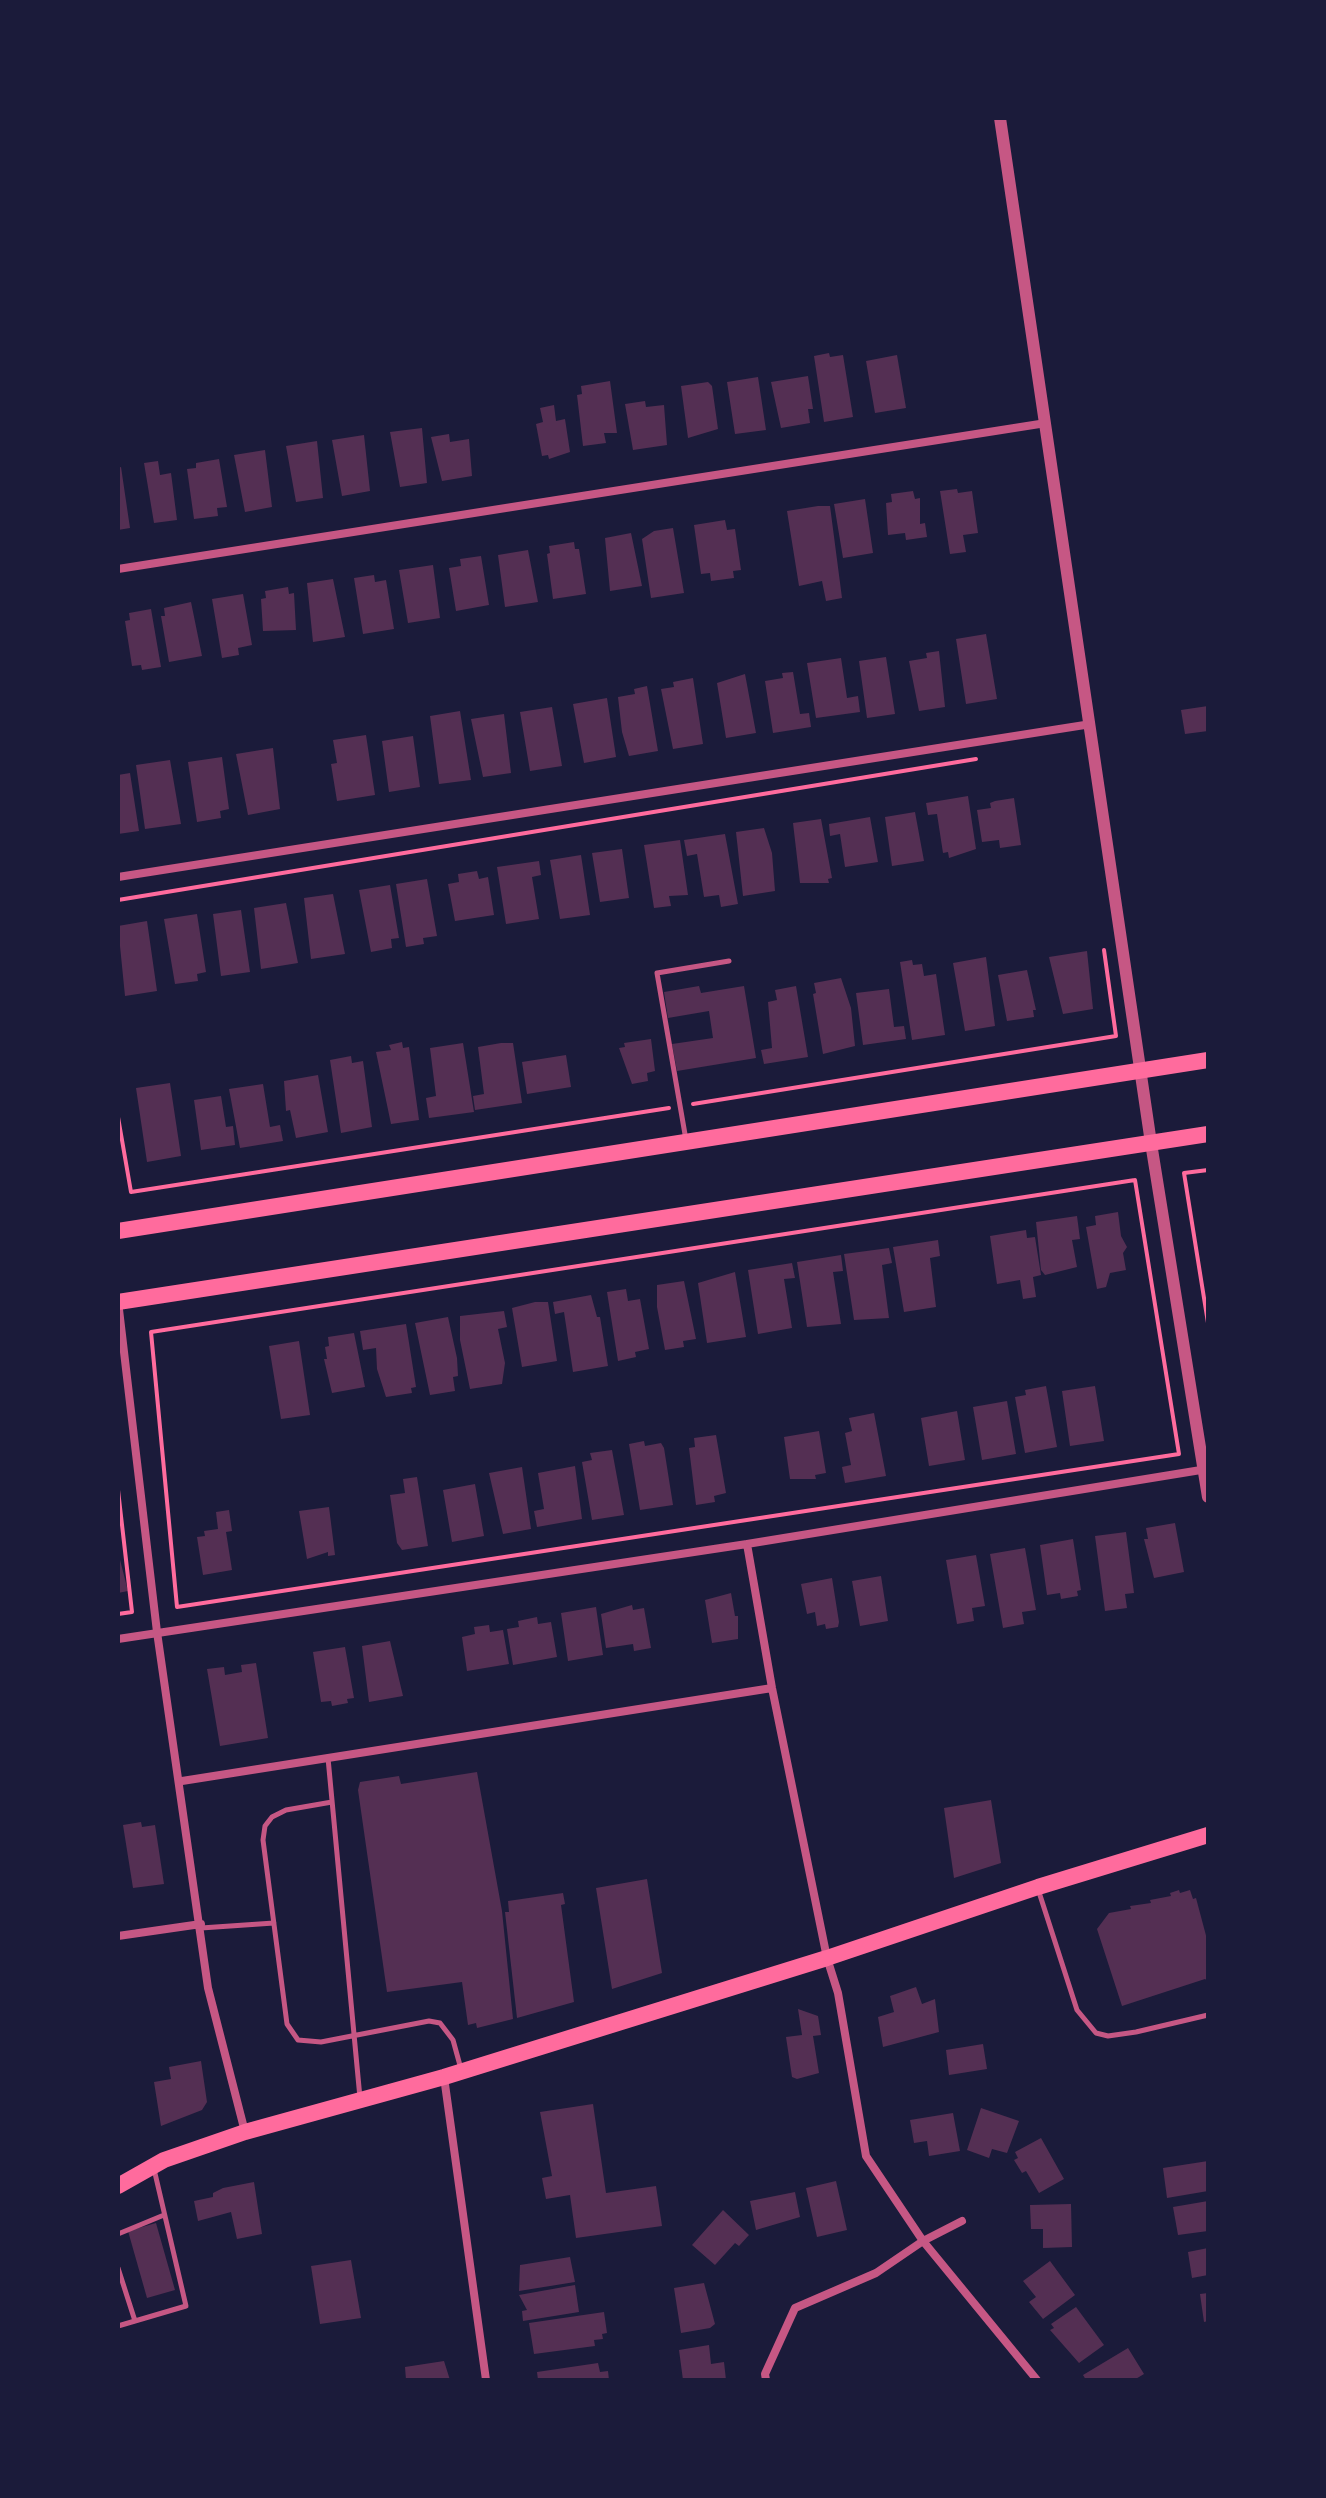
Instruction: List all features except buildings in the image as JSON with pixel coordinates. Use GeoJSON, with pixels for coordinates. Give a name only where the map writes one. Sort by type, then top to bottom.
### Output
{"type":"FeatureCollection","features":[{"type":"Feature","properties":{"kind":"main road"},"geometry":{"type":"LineString","coordinates":[[118,1231],[1208,1060]]}},
{"type":"Feature","properties":{"kind":"main road"},"geometry":{"type":"LineString","coordinates":[[118,1302],[1208,1134]]}},
{"type":"Feature","properties":{"kind":"main road"},"geometry":{"type":"LineString","coordinates":[[118,2186],[153,2166],[245,2132],[444,2077],[1208,1835]]}},
{"type":"Feature","properties":{"kind":"street"},"geometry":{"type":"LineString","coordinates":[[1000,118],[1151,1143],[1206,1469],[1208,1497]]}},
{"type":"Feature","properties":{"kind":"street"},"geometry":{"type":"LineString","coordinates":[[118,569],[1046,423]]}},
{"type":"Feature","properties":{"kind":"street"},"geometry":{"type":"LineString","coordinates":[[118,877],[1091,724]]}},
{"type":"Feature","properties":{"kind":"street"},"geometry":{"type":"LineString","coordinates":[[118,1302],[157,1632],[182,1781],[208,1988],[245,2132]]}},
{"type":"Feature","properties":{"kind":"street"},"geometry":{"type":"LineString","coordinates":[[118,1639],[747,1544],[1206,1469]]}},
{"type":"Feature","properties":{"kind":"street"},"geometry":{"type":"LineString","coordinates":[[747,1544],[772,1688],[827,1958],[838,1993],[866,2156],[923,2241],[1037,2380]]}},
{"type":"Feature","properties":{"kind":"street"},"geometry":{"type":"LineString","coordinates":[[182,1781],[772,1688]]}},
{"type":"Feature","properties":{"kind":"street"},"geometry":{"type":"LineString","coordinates":[[118,1936],[201,1926]]}},
{"type":"Feature","properties":{"kind":"street"},"geometry":{"type":"LineString","coordinates":[[444,2077],[486,2380]]}},
{"type":"Feature","properties":{"kind":"street"},"geometry":{"type":"LineString","coordinates":[[766,2380],[765,2374],[795,2308],[876,2273],[923,2241],[962,2221]]}},
{"type":"Feature","properties":{"kind":"lane"},"geometry":{"type":"LineString","coordinates":[[686,1141],[657,973],[729,961]]}},
{"type":"Feature","properties":{"kind":"lane"},"geometry":{"type":"LineString","coordinates":[[328,1758],[360,2099]]}},
{"type":"Feature","properties":{"kind":"lane"},"geometry":{"type":"LineString","coordinates":[[332,1802],[286,1810],[272,1817],[265,1826],[263,1840],[287,2024],[298,2040],[321,2042],[429,2021],[440,2023],[453,2040],[461,2070]]}},
{"type":"Feature","properties":{"kind":"lane"},"geometry":{"type":"LineString","coordinates":[[1038,1887],[1077,2010],[1096,2033],[1108,2036],[1136,2032],[1208,2015]]}},
{"type":"Feature","properties":{"kind":"lane"},"geometry":{"type":"LineString","coordinates":[[201,1926],[274,1923]]}},
{"type":"Feature","properties":{"kind":"lane"},"geometry":{"type":"LineString","coordinates":[[118,2326],[186,2306],[153,2166]]}},
{"type":"Feature","properties":{"kind":"lane"},"geometry":{"type":"LineString","coordinates":[[118,2234],[164,2215]]}},
{"type":"Feature","properties":{"kind":"lane"},"geometry":{"type":"LineString","coordinates":[[118,2268],[135,2321]]}},
{"type":"Feature","properties":{"kind":"path"},"geometry":{"type":"LineString","coordinates":[[118,900],[981,758]]}},
{"type":"Feature","properties":{"kind":"path"},"geometry":{"type":"LineString","coordinates":[[118,1117],[131,1192],[1116,1036],[1103,944]]}},
{"type":"Feature","properties":{"kind":"path"},"geometry":{"type":"LineString","coordinates":[[1208,1170],[1184,1173],[1208,1323]]}},
{"type":"Feature","properties":{"kind":"path"},"geometry":{"type":"LineString","coordinates":[[1135,1180],[1179,1454],[177,1607],[151,1332],[1135,1180]]}},
{"type":"Feature","properties":{"kind":"path"},"geometry":{"type":"LineString","coordinates":[[118,1490],[132,1612],[118,1614]]}}]}
